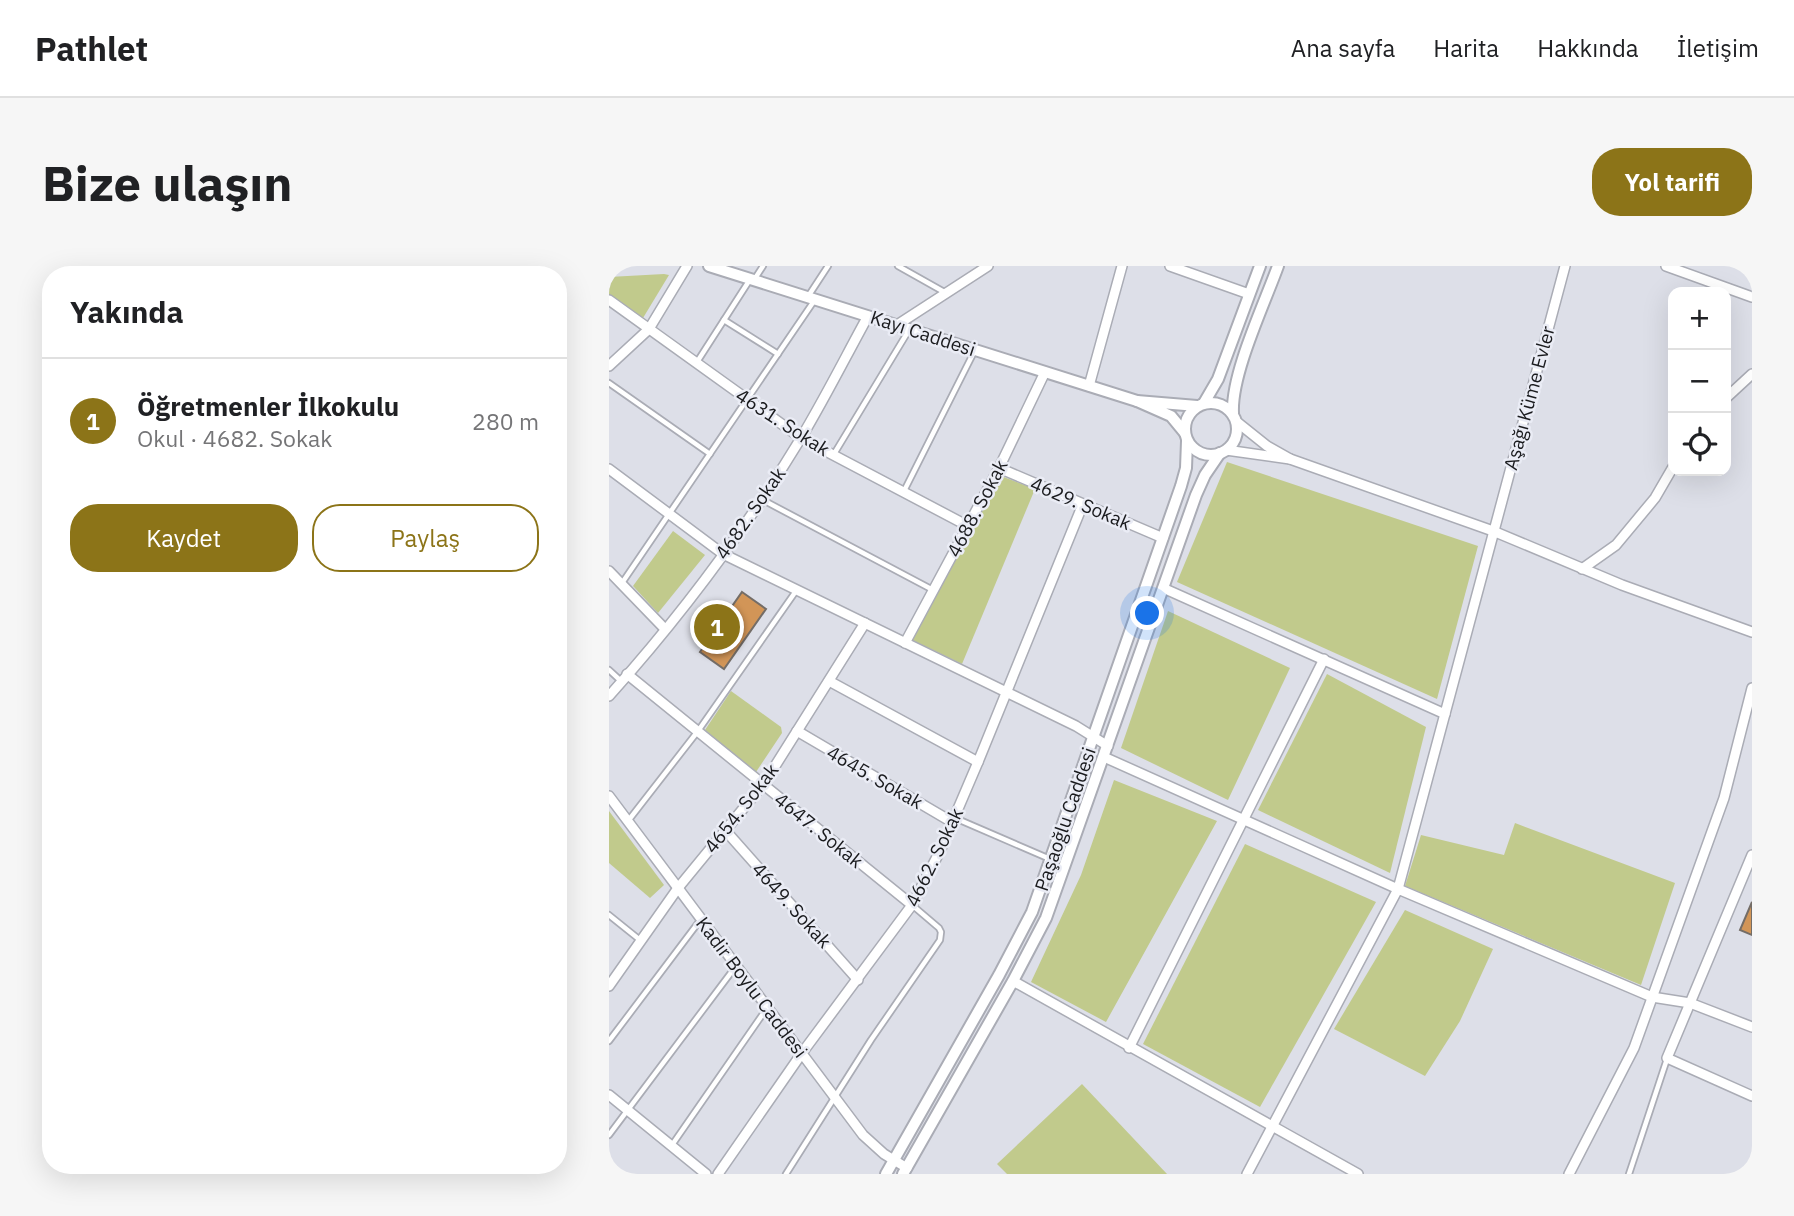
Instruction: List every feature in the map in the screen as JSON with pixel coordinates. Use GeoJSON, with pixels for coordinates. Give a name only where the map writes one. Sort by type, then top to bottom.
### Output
{"type":"FeatureCollection","features":[{"type":"Feature","properties":{"kind":"street"},"geometry":{"type":"LineString","coordinates":[[609,366],[649,329],[687,266]]}},
{"type":"Feature","properties":{"kind":"street","name":"Kayı Caddesi"},"geometry":{"type":"LineString","coordinates":[[709,266],[1137,401],[1171,416],[1186,437]]}},
{"type":"Feature","properties":{"kind":"street"},"geometry":{"type":"LineString","coordinates":[[897,325],[988,266]]}},
{"type":"Feature","properties":{"kind":"street"},"geometry":{"type":"LineString","coordinates":[[1089,386],[1122,266]]}},
{"type":"Feature","properties":{"kind":"street"},"geometry":{"type":"LineString","coordinates":[[1170,266],[1249,294]]}},
{"type":"Feature","properties":{"kind":"street"},"geometry":{"type":"LineString","coordinates":[[1259,266],[1218,379],[1201,405],[1188,416],[1186,437],[1199,453],[1262,454],[1290,459],[1493,531],[1582,569],[1752,632]]}},
{"type":"Feature","properties":{"kind":"street"},"geometry":{"type":"LineString","coordinates":[[1223,452],[1235,439],[1232,399],[1238,374],[1278,266]]}},
{"type":"Feature","properties":{"kind":"street","name":"Aşağı Küme Evler"},"geometry":{"type":"LineString","coordinates":[[1247,1174],[1398,890],[1565,266]]}},
{"type":"Feature","properties":{"kind":"street"},"geometry":{"type":"LineString","coordinates":[[1666,266],[1752,297]]}},
{"type":"Feature","properties":{"kind":"street","name":"4631. Sokak"},"geometry":{"type":"LineString","coordinates":[[609,300],[801,438],[968,526]]}},
{"type":"Feature","properties":{"kind":"street","name":"4682. Sokak"},"geometry":{"type":"LineString","coordinates":[[609,696],[723,554],[801,438],[868,316]]}},
{"type":"Feature","properties":{"kind":"street","name":"4688. Sokak"},"geometry":{"type":"LineString","coordinates":[[905,643],[999,468],[1045,372]]}},
{"type":"Feature","properties":{"kind":"street"},"geometry":{"type":"LineString","coordinates":[[1731,394],[1752,374]]}},
{"type":"Feature","properties":{"kind":"street"},"geometry":{"type":"LineString","coordinates":[[1740,387],[1752,389]]}},
{"type":"Feature","properties":{"kind":"street","name":"Kayı Caddesi"},"geometry":{"type":"LineString","coordinates":[[1137,401],[1201,405]]}},
{"type":"Feature","properties":{"kind":"street"},"geometry":{"type":"LineString","coordinates":[[1201,405],[1219,403],[1267,446],[1290,459]]}},
{"type":"Feature","properties":{"kind":"street","name":"Paşaoğlu Caddesi"},"geometry":{"type":"LineString","coordinates":[[886,1174],[1032,912],[1184,476],[1186,437]]}},
{"type":"Feature","properties":{"kind":"street","name":"Paşaoğlu Caddesi"},"geometry":{"type":"LineString","coordinates":[[905,1171],[1046,918],[1201,484],[1223,452]]}},
{"type":"Feature","properties":{"kind":"street","name":"4629. Sokak"},"geometry":{"type":"LineString","coordinates":[[999,468],[1163,538]]}},
{"type":"Feature","properties":{"kind":"street"},"geometry":{"type":"LineString","coordinates":[[609,469],[723,554],[1094,737],[1106,751],[1244,819],[1398,890],[1652,997],[1690,1003],[1752,1027]]}},
{"type":"Feature","properties":{"kind":"street"},"geometry":{"type":"LineString","coordinates":[[1582,569],[1616,545],[1655,498],[1668,476]]}},
{"type":"Feature","properties":{"kind":"street","name":"4662. Sokak"},"geometry":{"type":"LineString","coordinates":[[718,1174],[912,905],[978,762],[1083,504]]}},
{"type":"Feature","properties":{"kind":"street"},"geometry":{"type":"LineString","coordinates":[[609,572],[664,628]]}},
{"type":"Feature","properties":{"kind":"street"},"geometry":{"type":"LineString","coordinates":[[1163,588],[1445,714]]}},
{"type":"Feature","properties":{"kind":"street","name":"4654. Sokak"},"geometry":{"type":"LineString","coordinates":[[609,986],[678,888],[762,784],[865,623]]}},
{"type":"Feature","properties":{"kind":"street"},"geometry":{"type":"LineString","coordinates":[[1129,1048],[1324,659]]}},
{"type":"Feature","properties":{"kind":"street","name":"4647. Sokak"},"geometry":{"type":"LineString","coordinates":[[624,678],[698,732],[912,905]]}},
{"type":"Feature","properties":{"kind":"street"},"geometry":{"type":"LineString","coordinates":[[829,681],[978,762]]}},
{"type":"Feature","properties":{"kind":"street"},"geometry":{"type":"LineString","coordinates":[[1569,1174],[1634,1048],[1724,798],[1752,688]]}},
{"type":"Feature","properties":{"kind":"street","name":"4645. Sokak"},"geometry":{"type":"LineString","coordinates":[[797,731],[953,820]]}},
{"type":"Feature","properties":{"kind":"street","name":"Kadir Boylu Caddesi"},"geometry":{"type":"LineString","coordinates":[[609,796],[863,1135],[905,1171]]}},
{"type":"Feature","properties":{"kind":"street","name":"4649. Sokak"},"geometry":{"type":"LineString","coordinates":[[725,830],[858,980]]}},
{"type":"Feature","properties":{"kind":"street"},"geometry":{"type":"LineString","coordinates":[[1752,855],[1667,1058],[1752,1096]]}},
{"type":"Feature","properties":{"kind":"street"},"geometry":{"type":"LineString","coordinates":[[1013,981],[1358,1174]]}},
{"type":"Feature","properties":{"kind":"street"},"geometry":{"type":"LineString","coordinates":[[609,1095],[706,1174]]}},
{"type":"Feature","properties":{"kind":"lane"},"geometry":{"type":"LineString","coordinates":[[696,363],[762,266]]}},
{"type":"Feature","properties":{"kind":"lane"},"geometry":{"type":"LineString","coordinates":[[621,584],[778,354],[828,266]]}},
{"type":"Feature","properties":{"kind":"lane"},"geometry":{"type":"LineString","coordinates":[[901,267],[946,293]]}},
{"type":"Feature","properties":{"kind":"lane"},"geometry":{"type":"LineString","coordinates":[[724,320],[778,354]]}},
{"type":"Feature","properties":{"kind":"lane"},"geometry":{"type":"LineString","coordinates":[[834,455],[909,329]]}},
{"type":"Feature","properties":{"kind":"lane"},"geometry":{"type":"LineString","coordinates":[[903,492],[975,350]]}},
{"type":"Feature","properties":{"kind":"lane"},"geometry":{"type":"LineString","coordinates":[[609,383],[710,454]]}},
{"type":"Feature","properties":{"kind":"lane"},"geometry":{"type":"LineString","coordinates":[[760,499],[933,591]]}},
{"type":"Feature","properties":{"kind":"lane"},"geometry":{"type":"LineString","coordinates":[[628,821],[698,732],[797,590]]}},
{"type":"Feature","properties":{"kind":"lane"},"geometry":{"type":"LineString","coordinates":[[609,670],[624,678]]}},
{"type":"Feature","properties":{"kind":"lane","name":"4645. Sokak"},"geometry":{"type":"LineString","coordinates":[[953,820],[1051,859]]}},
{"type":"Feature","properties":{"kind":"lane","name":"4647. Sokak"},"geometry":{"type":"LineString","coordinates":[[835,1097],[941,937],[941,932],[935,925],[912,905]]}},
{"type":"Feature","properties":{"kind":"lane"},"geometry":{"type":"LineString","coordinates":[[609,915],[641,941]]}},
{"type":"Feature","properties":{"kind":"lane"},"geometry":{"type":"LineString","coordinates":[[609,1041],[701,919]]}},
{"type":"Feature","properties":{"kind":"lane"},"geometry":{"type":"LineString","coordinates":[[609,1135],[736,965]]}},
{"type":"Feature","properties":{"kind":"lane"},"geometry":{"type":"LineString","coordinates":[[671,1145],[767,1007]]}},
{"type":"Feature","properties":{"kind":"lane"},"geometry":{"type":"LineString","coordinates":[[1629,1174],[1667,1058]]}},
{"type":"Feature","properties":{"kind":"lane"},"geometry":{"type":"LineString","coordinates":[[786,1174],[835,1097]]}},
{"type":"Feature","properties":{"kind":"green space"},"geometry":{"type":"Polygon","coordinates":[[[669,275],[643,318],[639,320],[609,299],[609,277],[669,275]]]}},
{"type":"Feature","properties":{"kind":"green space"},"geometry":{"type":"Polygon","coordinates":[[[1227,462],[1478,546],[1437,699],[1177,582],[1227,462]]]}},
{"type":"Feature","properties":{"kind":"green space"},"geometry":{"type":"Polygon","coordinates":[[[1001,476],[1035,489],[962,664],[912,640],[1001,476]]]}},
{"type":"Feature","properties":{"kind":"green space"},"geometry":{"type":"Polygon","coordinates":[[[673,531],[705,555],[658,613],[633,586],[673,531]]]}},
{"type":"Feature","properties":{"kind":"green space"},"geometry":{"type":"Polygon","coordinates":[[[1168,611],[1290,668],[1228,800],[1121,748],[1168,611]]]}},
{"type":"Feature","properties":{"kind":"green space"},"geometry":{"type":"Polygon","coordinates":[[[1327,674],[1426,727],[1390,873],[1258,810],[1327,674]]]}},
{"type":"Feature","properties":{"kind":"green space"},"geometry":{"type":"Polygon","coordinates":[[[731,691],[781,727],[782,733],[756,772],[705,730],[731,691]]]}},
{"type":"Feature","properties":{"kind":"green space"},"geometry":{"type":"Polygon","coordinates":[[[1114,780],[1217,821],[1106,1022],[1031,982],[1081,875],[1114,780]]]}},
{"type":"Feature","properties":{"kind":"green space"},"geometry":{"type":"Polygon","coordinates":[[[609,811],[664,885],[650,898],[609,863],[609,811]]]}},
{"type":"Feature","properties":{"kind":"green space"},"geometry":{"type":"Polygon","coordinates":[[[1515,823],[1675,883],[1641,985],[1405,886],[1421,835],[1504,855],[1515,823]]]}},
{"type":"Feature","properties":{"kind":"green space"},"geometry":{"type":"Polygon","coordinates":[[[1245,844],[1376,902],[1260,1107],[1143,1044],[1245,844]]]}},
{"type":"Feature","properties":{"kind":"green space"},"geometry":{"type":"Polygon","coordinates":[[[1405,910],[1493,949],[1460,1021],[1425,1076],[1334,1029],[1405,910]]]}},
{"type":"Feature","properties":{"kind":"green space"},"geometry":{"type":"Polygon","coordinates":[[[1082,1084],[1167,1174],[1007,1174],[997,1164],[1082,1084]]]}},
{"type":"Feature","properties":{"kind":"building"},"geometry":{"type":"Polygon","coordinates":[[[742,592],[766,609],[724,669],[700,652],[742,592]]]}},
{"type":"Feature","properties":{"kind":"building"},"geometry":{"type":"Polygon","coordinates":[[[1752,902],[1752,935],[1740,930],[1752,902]]]}},
{"type":"Feature","properties":{"kind":"place","name":"Öğretmenler İlkokulu"},"geometry":{"type":"Point","coordinates":[717,627]}}]}
